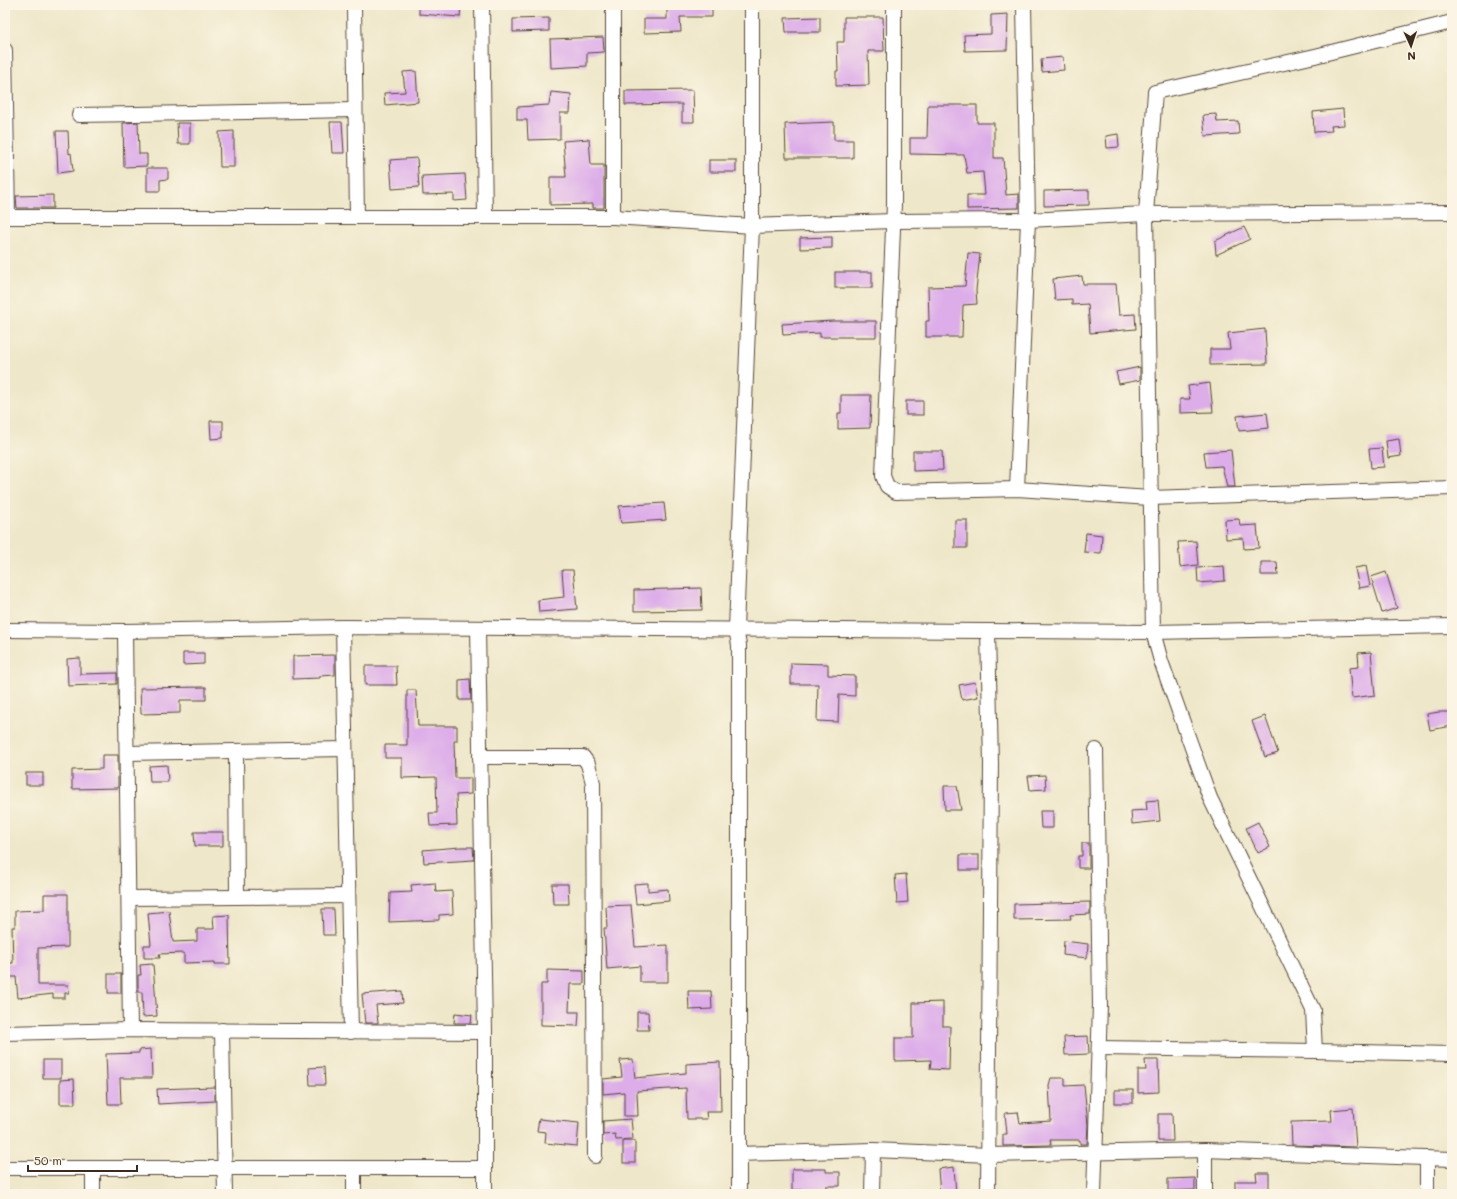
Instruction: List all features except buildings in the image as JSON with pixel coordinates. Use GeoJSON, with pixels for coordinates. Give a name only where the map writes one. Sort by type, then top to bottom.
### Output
{"type":"FeatureCollection","features":[{"type":"Feature","properties":{"kind":"street"},"geometry":{"type":"LineString","coordinates":[[354,5],[357,217]]}},
{"type":"Feature","properties":{"kind":"street"},"geometry":{"type":"LineString","coordinates":[[482,5],[485,217]]}},
{"type":"Feature","properties":{"kind":"street"},"geometry":{"type":"LineString","coordinates":[[613,216],[614,5]]}},
{"type":"Feature","properties":{"kind":"street"},"geometry":{"type":"LineString","coordinates":[[739,1194],[739,645],[736,629],[752,226],[752,5]]}},
{"type":"Feature","properties":{"kind":"street"},"geometry":{"type":"LineString","coordinates":[[894,5],[893,221],[883,476],[887,486],[896,492],[1017,490],[1150,498],[1452,488]]}},
{"type":"Feature","properties":{"kind":"street"},"geometry":{"type":"LineString","coordinates":[[1017,490],[1028,220],[1024,5]]}},
{"type":"Feature","properties":{"kind":"street"},"geometry":{"type":"LineString","coordinates":[[1315,1051],[1313,1010],[1210,798],[1161,661],[1153,632],[1146,214],[1155,92],[1315,56],[1452,22]]}},
{"type":"Feature","properties":{"kind":"street"},"geometry":{"type":"LineString","coordinates":[[5,50],[6,217],[613,216],[752,226],[893,221],[1028,220],[1146,214],[1452,212]]}},
{"type":"Feature","properties":{"kind":"street"},"geometry":{"type":"LineString","coordinates":[[79,114],[355,110]]}},
{"type":"Feature","properties":{"kind":"street"},"geometry":{"type":"LineString","coordinates":[[5,630],[125,631],[342,627],[1153,632],[1452,626]]}},
{"type":"Feature","properties":{"kind":"street"},"geometry":{"type":"LineString","coordinates":[[342,627],[352,1032]]}},
{"type":"Feature","properties":{"kind":"street"},"geometry":{"type":"LineString","coordinates":[[478,628],[485,1032],[485,1194]]}},
{"type":"Feature","properties":{"kind":"street"},"geometry":{"type":"LineString","coordinates":[[125,631],[130,1030]]}},
{"type":"Feature","properties":{"kind":"street"},"geometry":{"type":"LineString","coordinates":[[988,631],[991,764],[990,1155],[988,1194]]}},
{"type":"Feature","properties":{"kind":"street"},"geometry":{"type":"LineString","coordinates":[[127,753],[345,750]]}},
{"type":"Feature","properties":{"kind":"street"},"geometry":{"type":"LineString","coordinates":[[1094,1194],[1100,1005],[1096,750]]}},
{"type":"Feature","properties":{"kind":"street"},"geometry":{"type":"LineString","coordinates":[[236,752],[237,897]]}},
{"type":"Feature","properties":{"kind":"street"},"geometry":{"type":"LineString","coordinates":[[480,757],[583,757],[588,764],[592,783],[595,1156]]}},
{"type":"Feature","properties":{"kind":"street"},"geometry":{"type":"LineString","coordinates":[[129,898],[348,896]]}},
{"type":"Feature","properties":{"kind":"street"},"geometry":{"type":"LineString","coordinates":[[5,1033],[130,1030],[485,1032]]}},
{"type":"Feature","properties":{"kind":"street"},"geometry":{"type":"LineString","coordinates":[[222,1030],[226,1194]]}},
{"type":"Feature","properties":{"kind":"street"},"geometry":{"type":"LineString","coordinates":[[1099,1048],[1452,1054]]}},
{"type":"Feature","properties":{"kind":"street"},"geometry":{"type":"LineString","coordinates":[[739,1154],[873,1150],[990,1155],[1205,1150],[1452,1159]]}},
{"type":"Feature","properties":{"kind":"street"},"geometry":{"type":"LineString","coordinates":[[872,1194],[873,1150]]}},
{"type":"Feature","properties":{"kind":"street"},"geometry":{"type":"LineString","coordinates":[[1205,1150],[1205,1194]]}},
{"type":"Feature","properties":{"kind":"street"},"geometry":{"type":"LineString","coordinates":[[1426,1158],[1427,1194]]}},
{"type":"Feature","properties":{"kind":"street"},"geometry":{"type":"LineString","coordinates":[[5,1168],[484,1168]]}},
{"type":"Feature","properties":{"kind":"street"},"geometry":{"type":"LineString","coordinates":[[354,1168],[354,1194]]}},
{"type":"Feature","properties":{"kind":"street"},"geometry":{"type":"LineString","coordinates":[[93,1194],[94,1169]]}}]}
